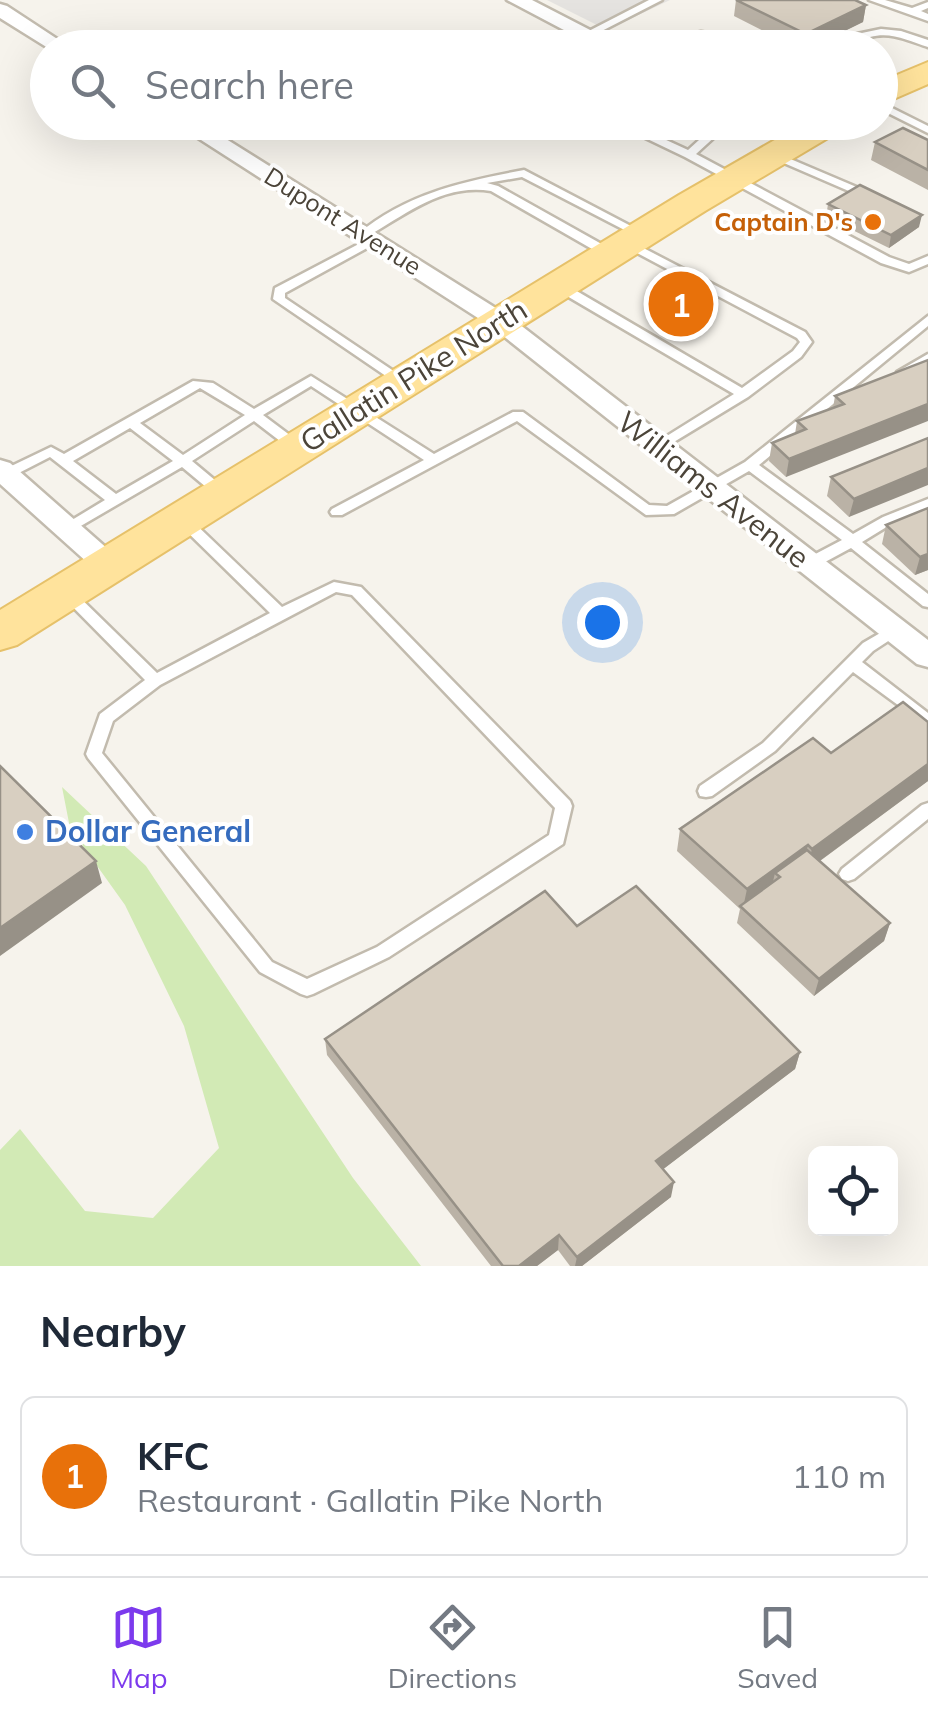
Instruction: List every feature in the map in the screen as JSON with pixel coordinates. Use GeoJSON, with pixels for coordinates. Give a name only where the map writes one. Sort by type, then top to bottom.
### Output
{"type":"FeatureCollection","features":[{"type":"Feature","properties":{"kind":"main road"},"geometry":{"type":"LineString","coordinates":[[898,88],[924,77]]}},
{"type":"Feature","properties":{"kind":"main road","name":"Gallatin Pike North"},"geometry":{"type":"LineString","coordinates":[[0,633],[731,181],[786,140]]}},
{"type":"Feature","properties":{"kind":"street"},"geometry":{"type":"LineString","coordinates":[[517,0],[580,30]]}},
{"type":"Feature","properties":{"kind":"street"},"geometry":{"type":"LineString","coordinates":[[0,10],[32,30]]}},
{"type":"Feature","properties":{"kind":"street","name":"Dupont Avenue"},"geometry":{"type":"LineString","coordinates":[[212,140],[500,322]]}},
{"type":"Feature","properties":{"kind":"street","name":"Williams Avenue"},"geometry":{"type":"LineString","coordinates":[[500,322],[928,656]]}},
{"type":"Feature","properties":{"kind":"street"},"geometry":{"type":"LineString","coordinates":[[3,472],[108,564]]}},
{"type":"Feature","properties":{"kind":"lane"},"geometry":{"type":"LineString","coordinates":[[596,30],[656,0]]}},
{"type":"Feature","properties":{"kind":"lane"},"geometry":{"type":"LineString","coordinates":[[874,0],[928,18]]}},
{"type":"Feature","properties":{"kind":"lane"},"geometry":{"type":"LineString","coordinates":[[913,11],[928,5]]}},
{"type":"Feature","properties":{"kind":"lane"},"geometry":{"type":"LineString","coordinates":[[898,32],[928,44]]}},
{"type":"Feature","properties":{"kind":"lane"},"geometry":{"type":"LineString","coordinates":[[898,114],[928,130]]}},
{"type":"Feature","properties":{"kind":"lane"},"geometry":{"type":"LineString","coordinates":[[656,140],[885,260],[928,278]]}},
{"type":"Feature","properties":{"kind":"lane"},"geometry":{"type":"LineString","coordinates":[[689,155],[707,140]]}},
{"type":"Feature","properties":{"kind":"lane"},"geometry":{"type":"LineString","coordinates":[[800,140],[879,200]]}},
{"type":"Feature","properties":{"kind":"lane"},"geometry":{"type":"LineString","coordinates":[[402,383],[279,299],[279,290],[450,187],[524,173],[627,244]]}},
{"type":"Feature","properties":{"kind":"lane"},"geometry":{"type":"LineString","coordinates":[[475,182],[627,244],[806,342],[797,354],[743,394],[658,447]]}},
{"type":"Feature","properties":{"kind":"lane"},"geometry":{"type":"LineString","coordinates":[[909,268],[928,260]]}},
{"type":"Feature","properties":{"kind":"lane"},"geometry":{"type":"LineString","coordinates":[[559,286],[743,394]]}},
{"type":"Feature","properties":{"kind":"lane"},"geometry":{"type":"LineString","coordinates":[[337,512],[518,414],[646,510],[669,512],[750,465],[928,320]]}},
{"type":"Feature","properties":{"kind":"lane"},"geometry":{"type":"LineString","coordinates":[[886,384],[928,358]]}},
{"type":"Feature","properties":{"kind":"lane"},"geometry":{"type":"LineString","coordinates":[[67,529],[310,380],[434,460]]}},
{"type":"Feature","properties":{"kind":"lane"},"geometry":{"type":"LineString","coordinates":[[64,460],[198,384],[254,415],[298,448]]}},
{"type":"Feature","properties":{"kind":"lane"},"geometry":{"type":"LineString","coordinates":[[212,409],[230,400]]}},
{"type":"Feature","properties":{"kind":"lane"},"geometry":{"type":"LineString","coordinates":[[132,423],[223,494]]}},
{"type":"Feature","properties":{"kind":"lane"},"geometry":{"type":"LineString","coordinates":[[157,440],[175,430]]}},
{"type":"Feature","properties":{"kind":"lane"},"geometry":{"type":"LineString","coordinates":[[3,472],[51,451],[114,501]]}},
{"type":"Feature","properties":{"kind":"lane"},"geometry":{"type":"LineString","coordinates":[[750,465],[927,599]]}},
{"type":"Feature","properties":{"kind":"lane"},"geometry":{"type":"LineString","coordinates":[[808,564],[888,520],[928,504]]}},
{"type":"Feature","properties":{"kind":"lane"},"geometry":{"type":"LineString","coordinates":[[182,519],[280,614]]}},
{"type":"Feature","properties":{"kind":"lane"},"geometry":{"type":"LineString","coordinates":[[334,587],[356,591],[564,806],[558,839],[383,952],[307,988],[266,967],[94,754],[106,718],[155,681],[334,587]]}},
{"type":"Feature","properties":{"kind":"lane"},"geometry":{"type":"LineString","coordinates":[[64,592],[155,681]]}},
{"type":"Feature","properties":{"kind":"lane"},"geometry":{"type":"LineString","coordinates":[[706,791],[770,747],[852,662],[894,630]]}},
{"type":"Feature","properties":{"kind":"lane"},"geometry":{"type":"LineString","coordinates":[[852,662],[928,721]]}},
{"type":"Feature","properties":{"kind":"lane"},"geometry":{"type":"LineString","coordinates":[[848,874],[928,810]]}},
{"type":"Feature","properties":{"kind":"green space"},"geometry":{"type":"Polygon","coordinates":[[[62,787],[146,866],[353,1178],[421,1266],[0,1266],[0,1150],[20,1129],[85,1211],[153,1218],[219,1148],[184,1026],[125,905],[70,828],[62,787]]]}},
{"type":"Feature","properties":{"kind":"shaded area"},"geometry":{"type":"Polygon","coordinates":[[[547,0],[670,0],[607,30],[547,0]]]}},
{"type":"Feature","properties":{"kind":"building"},"geometry":{"type":"Polygon","coordinates":[[[736,0],[855,0],[866,5],[814,30],[798,30],[736,0]]]}},
{"type":"Feature","properties":{"kind":"building"},"geometry":{"type":"Polygon","coordinates":[[[903,128],[928,140],[928,170],[875,142],[898,140],[898,130],[903,128]]]}},
{"type":"Feature","properties":{"kind":"building"},"geometry":{"type":"Polygon","coordinates":[[[860,185],[922,215],[891,235],[828,204],[860,185]]]}},
{"type":"Feature","properties":{"kind":"building"},"geometry":{"type":"Polygon","coordinates":[[[928,360],[928,404],[789,459],[772,443],[806,429],[797,421],[844,404],[835,396],[928,360]]]}},
{"type":"Feature","properties":{"kind":"building"},"geometry":{"type":"Polygon","coordinates":[[[928,438],[928,468],[854,499],[831,477],[928,438]]]}},
{"type":"Feature","properties":{"kind":"building"},"geometry":{"type":"Polygon","coordinates":[[[928,508],[928,554],[920,557],[886,525],[928,508]]]}},
{"type":"Feature","properties":{"kind":"building"},"geometry":{"type":"Polygon","coordinates":[[[903,702],[928,722],[928,764],[812,849],[808,845],[747,889],[680,829],[813,738],[831,753],[903,702]]]}},
{"type":"Feature","properties":{"kind":"building","name":"Dollar General"},"geometry":{"type":"Polygon","coordinates":[[[0,766],[96,861],[0,928],[0,766]]]}},
{"type":"Feature","properties":{"kind":"building"},"geometry":{"type":"Polygon","coordinates":[[[807,850],[890,923],[819,979],[740,906],[780,877],[775,873],[807,850]]]}},
{"type":"Feature","properties":{"kind":"building"},"geometry":{"type":"Polygon","coordinates":[[[636,886],[800,1052],[656,1161],[674,1182],[577,1257],[559,1235],[519,1266],[503,1266],[325,1039],[545,891],[577,926],[636,886]]]}},
{"type":"Feature","properties":{"kind":"place","name":"Captain D's"},"geometry":{"type":"Point","coordinates":[873,222]}},
{"type":"Feature","properties":{"kind":"place","name":"KFC"},"geometry":{"type":"Point","coordinates":[681,304]}},
{"type":"Feature","properties":{"kind":"place","name":"Dollar General"},"geometry":{"type":"Point","coordinates":[25,832]}}]}
